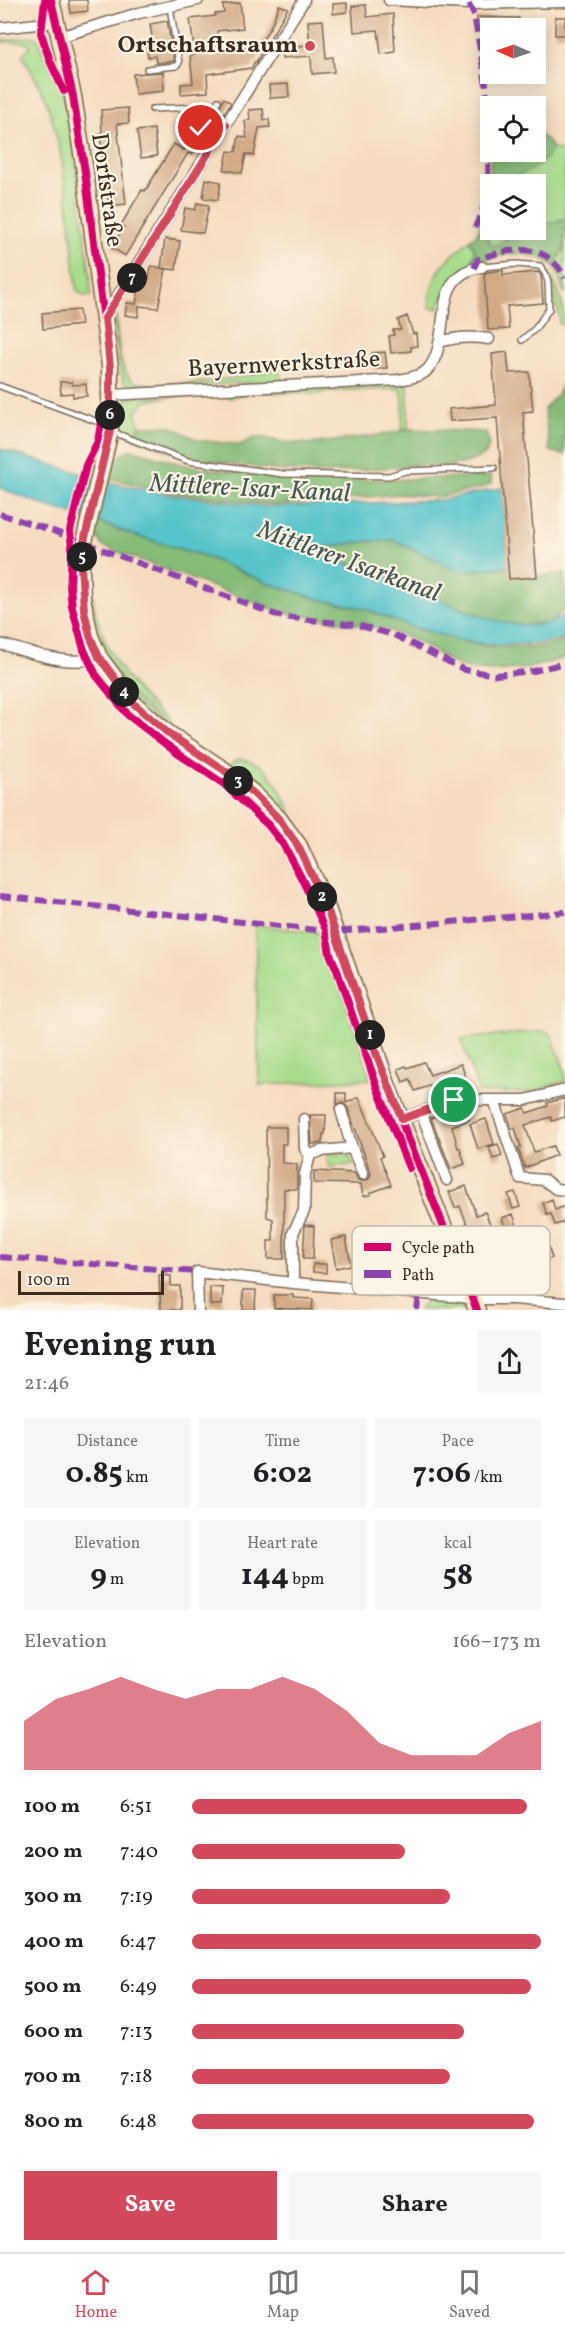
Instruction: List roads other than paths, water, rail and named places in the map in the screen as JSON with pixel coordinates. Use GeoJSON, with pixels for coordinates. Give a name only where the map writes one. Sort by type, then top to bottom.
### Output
{"type":"FeatureCollection","features":[{"type":"Feature","properties":{"kind":"street","name":"Dorfstraße"},"geometry":{"type":"LineString","coordinates":[[51,0],[51,39],[73,96],[110,367],[110,431],[86,532],[81,566],[82,598],[90,636],[99,657],[133,703],[169,734],[224,770],[253,793],[279,819],[289,833],[308,864],[327,908],[389,1090]]}},
{"type":"Feature","properties":{"kind":"street"},"geometry":{"type":"LineString","coordinates":[[0,28],[51,39],[151,6],[170,6],[198,0]]}},
{"type":"Feature","properties":{"kind":"street"},"geometry":{"type":"LineString","coordinates":[[105,318],[304,0]]}},
{"type":"Feature","properties":{"kind":"street"},"geometry":{"type":"LineString","coordinates":[[389,0],[565,2]]}},
{"type":"Feature","properties":{"kind":"street","name":"Bayernwerkstraße"},"geometry":{"type":"LineString","coordinates":[[110,395],[399,380],[415,377],[428,371],[434,359],[450,288],[462,274],[482,267]]}},
{"type":"Feature","properties":{"kind":"street"},"geometry":{"type":"LineString","coordinates":[[439,342],[466,337],[489,339]]}},
{"type":"Feature","properties":{"kind":"street"},"geometry":{"type":"LineString","coordinates":[[0,644],[64,660],[89,660],[99,657]]}},
{"type":"Feature","properties":{"kind":"street"},"geometry":{"type":"LineString","coordinates":[[389,1090],[443,1226]]}},
{"type":"Feature","properties":{"kind":"street"},"geometry":{"type":"LineString","coordinates":[[389,1090],[409,1152],[419,1167]]}},
{"type":"Feature","properties":{"kind":"street"},"geometry":{"type":"LineString","coordinates":[[402,1119],[454,1100],[534,1099],[565,1090]]}},
{"type":"Feature","properties":{"kind":"street"},"geometry":{"type":"LineString","coordinates":[[494,1100],[520,1178],[544,1180],[556,1190],[565,1190]]}},
{"type":"Feature","properties":{"kind":"street"},"geometry":{"type":"LineString","coordinates":[[341,1110],[352,1148],[363,1174]]}},
{"type":"Feature","properties":{"kind":"street"},"geometry":{"type":"LineString","coordinates":[[421,1112],[447,1180]]}},
{"type":"Feature","properties":{"kind":"street"},"geometry":{"type":"LineString","coordinates":[[304,1119],[305,1149],[310,1155]]}},
{"type":"Feature","properties":{"kind":"street"},"geometry":{"type":"LineString","coordinates":[[310,1155],[321,1150],[352,1148]]}},
{"type":"Feature","properties":{"kind":"street"},"geometry":{"type":"LineString","coordinates":[[293,1283],[293,1233],[304,1211],[305,1174],[310,1155]]}},
{"type":"Feature","properties":{"kind":"street"},"geometry":{"type":"LineString","coordinates":[[198,1310],[197,1272],[352,1288]]}},
{"type":"Feature","properties":{"kind":"street"},"geometry":{"type":"LineString","coordinates":[[448,1295],[461,1296],[475,1305],[512,1299],[565,1303]]}},
{"type":"Feature","properties":{"kind":"lane"},"geometry":{"type":"LineString","coordinates":[[147,69],[176,66],[179,63],[170,6]]}},
{"type":"Feature","properties":{"kind":"lane"},"geometry":{"type":"LineString","coordinates":[[201,128],[218,101]]}},
{"type":"Feature","properties":{"kind":"lane"},"geometry":{"type":"LineString","coordinates":[[152,109],[197,106],[226,125]]}},
{"type":"Feature","properties":{"kind":"lane"},"geometry":{"type":"LineString","coordinates":[[482,267],[540,266],[545,273],[549,309],[535,329],[522,339]]}},
{"type":"Feature","properties":{"kind":"lane"},"geometry":{"type":"LineString","coordinates":[[0,386],[101,423],[110,431],[188,461],[283,474],[389,476],[405,471],[494,468]]}},
{"type":"Feature","properties":{"kind":"water"},"geometry":{"type":"Polygon","coordinates":[[[0,449],[112,483],[166,494],[272,507],[442,500],[502,488],[508,566],[461,572],[394,540],[358,542],[308,550],[431,593],[456,607],[487,618],[534,625],[550,622],[565,615],[565,638],[539,644],[493,645],[458,640],[406,625],[363,608],[318,599],[268,583],[202,555],[130,534],[0,488],[0,449]]]}},
{"type":"Feature","properties":{"kind":"place","name":"Ortschaftsraum"},"geometry":{"type":"Point","coordinates":[310,46]}},
{"type":"Feature","properties":{"kind":"water label","name":"Mittlere-Isar-Kanal"},"geometry":{"type":"Point","coordinates":[250,489]}},
{"type":"Feature","properties":{"kind":"water label","name":"Mittlerer Isarkanal"},"geometry":{"type":"Point","coordinates":[349,562]}}]}
